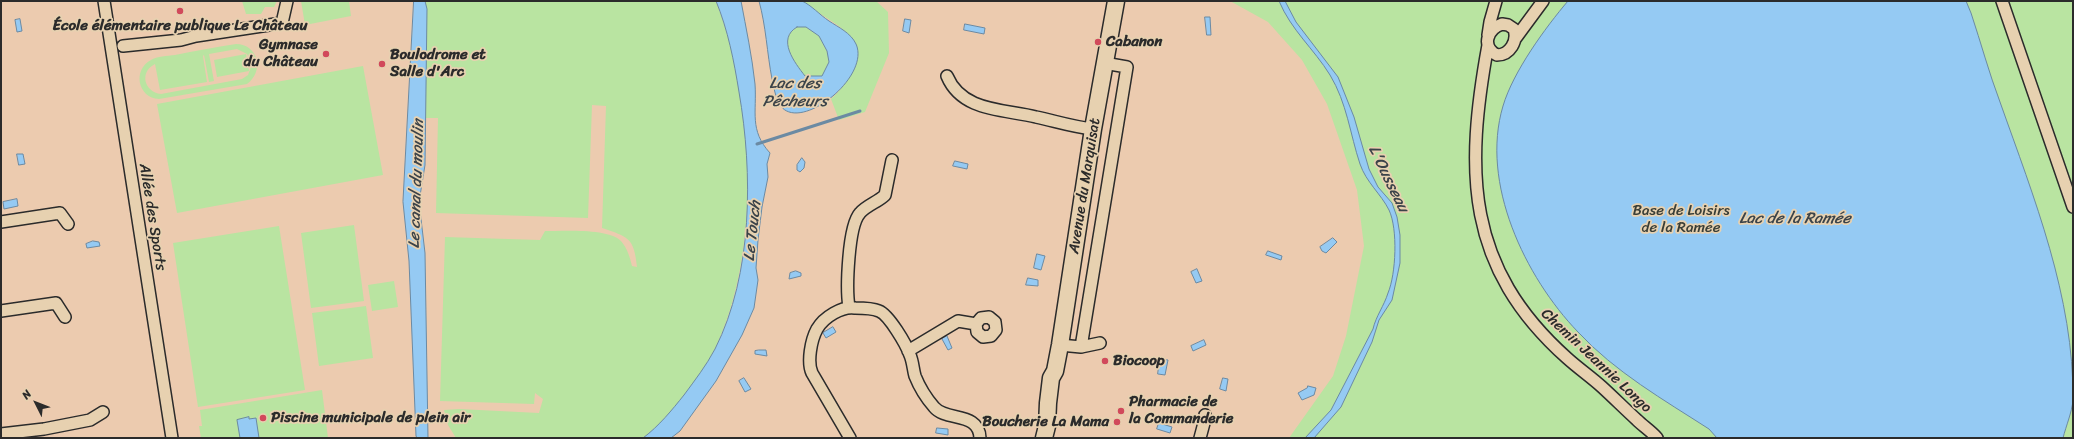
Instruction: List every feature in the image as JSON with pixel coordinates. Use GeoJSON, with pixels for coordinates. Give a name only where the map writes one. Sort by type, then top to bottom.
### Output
{"type":"FeatureCollection","features":[{"type":"Feature","properties":{"kind":"main road","name":"Avenue du Marquisat"},"geometry":{"type":"LineString","coordinates":[[1044,438],[1047,426],[1051,378],[1055,371],[1060,345],[1093,129],[1116,1]]}},
{"type":"Feature","properties":{"kind":"main road","name":"Avenue du Marquisat"},"geometry":{"type":"LineString","coordinates":[[1055,371],[1058,382],[1055,410],[1056,438]]}},
{"type":"Feature","properties":{"kind":"street","name":"Allée des Sports"},"geometry":{"type":"LineString","coordinates":[[104,1],[137,221],[172,438]]}},
{"type":"Feature","properties":{"kind":"street"},"geometry":{"type":"LineString","coordinates":[[123,46],[181,40],[196,36],[282,23],[287,1]]}},
{"type":"Feature","properties":{"kind":"street","name":"Chemin Jeannie Longo"},"geometry":{"type":"LineString","coordinates":[[1496,1],[1490,22],[1476,130],[1476,184],[1483,225],[1494,261],[1514,298],[1543,335],[1658,437]]}},
{"type":"Feature","properties":{"kind":"street"},"geometry":{"type":"LineString","coordinates":[[1483,75],[1492,64],[1505,54],[1543,1]]}},
{"type":"Feature","properties":{"kind":"street"},"geometry":{"type":"LineString","coordinates":[[2002,1],[2073,207]]}},
{"type":"Feature","properties":{"kind":"street"},"geometry":{"type":"LineString","coordinates":[[1505,54],[1494,54],[1488,40],[1496,26],[1502,24],[1508,25],[1514,29],[1515,39]]}},
{"type":"Feature","properties":{"kind":"street"},"geometry":{"type":"LineString","coordinates":[[1081,347],[1127,67],[1104,63]]}},
{"type":"Feature","properties":{"kind":"street"},"geometry":{"type":"LineString","coordinates":[[947,76],[951,85],[957,92],[965,98],[985,108],[1093,129]]}},
{"type":"Feature","properties":{"kind":"street"},"geometry":{"type":"LineString","coordinates":[[849,307],[846,284],[854,224],[860,213],[885,195],[892,160]]}},
{"type":"Feature","properties":{"kind":"street"},"geometry":{"type":"LineString","coordinates":[[1,222],[60,213],[68,224]]}},
{"type":"Feature","properties":{"kind":"street"},"geometry":{"type":"LineString","coordinates":[[1,311],[56,303],[64,317]]}},
{"type":"Feature","properties":{"kind":"street"},"geometry":{"type":"LineString","coordinates":[[850,438],[812,373],[810,365],[815,335],[818,327],[839,311],[849,307],[876,310],[883,313],[908,351],[915,376],[934,408],[943,414],[966,418],[978,430],[980,438]]}},
{"type":"Feature","properties":{"kind":"street"},"geometry":{"type":"LineString","coordinates":[[908,351],[958,321],[976,324]]}},
{"type":"Feature","properties":{"kind":"street"},"geometry":{"type":"LineString","coordinates":[[1060,345],[1081,347],[1100,343]]}},
{"type":"Feature","properties":{"kind":"street"},"geometry":{"type":"LineString","coordinates":[[1,434],[44,429],[90,420],[103,412]]}},
{"type":"Feature","properties":{"kind":"street"},"geometry":{"type":"LineString","coordinates":[[1200,438],[1205,415]]}},
{"type":"Feature","properties":{"kind":"green space"},"geometry":{"type":"Polygon","coordinates":[[[242,1],[277,1],[274,7],[265,7],[261,14],[246,14],[242,1]]]}},
{"type":"Feature","properties":{"kind":"green space"},"geometry":{"type":"Polygon","coordinates":[[[301,1],[349,1],[351,16],[305,25],[301,1]]]}},
{"type":"Feature","properties":{"kind":"green space"},"geometry":{"type":"Polygon","coordinates":[[[426,1],[716,1],[729,40],[739,84],[745,129],[748,176],[746,222],[740,268],[730,310],[715,349],[679,402],[653,430],[643,438],[456,438],[448,425],[444,410],[459,409],[539,413],[543,399],[535,393],[534,404],[440,401],[445,237],[540,240],[545,231],[596,232],[607,234],[621,241],[628,253],[632,266],[637,267],[634,250],[628,240],[624,236],[602,228],[606,106],[592,105],[588,218],[436,213],[438,118],[425,118],[426,1]]]}},
{"type":"Feature","properties":{"kind":"green space"},"geometry":{"type":"Polygon","coordinates":[[[801,1],[876,1],[888,12],[889,53],[865,112],[839,120],[831,99],[850,76],[855,67],[858,55],[855,45],[850,36],[841,28],[801,1]]]}},
{"type":"Feature","properties":{"kind":"green space","name":"Lac de la Ramée"},"geometry":{"type":"Polygon","coordinates":[[[1230,1],[2073,1],[2073,438],[1289,438],[1333,376],[1346,336],[1364,246],[1357,190],[1327,104],[1302,60],[1268,22],[1230,1]]]}},
{"type":"Feature","properties":{"kind":"green space"},"geometry":{"type":"Polygon","coordinates":[[[797,27],[806,27],[819,36],[827,51],[829,62],[822,76],[805,77],[789,51],[788,38],[791,32],[797,27]]]}},
{"type":"Feature","properties":{"kind":"green space"},"geometry":{"type":"Polygon","coordinates":[[[236,44],[244,45],[250,48],[256,59],[256,72],[253,79],[247,84],[159,99],[146,94],[142,89],[140,83],[141,70],[153,59],[236,44]],[[237,49],[209,54],[214,81],[209,82],[204,55],[207,82],[160,90],[155,64],[150,68],[145,76],[147,86],[151,90],[161,94],[242,79],[248,75],[252,64],[247,54],[237,49]]]}},
{"type":"Feature","properties":{"kind":"green space"},"geometry":{"type":"Polygon","coordinates":[[[246,54],[249,71],[217,77],[214,60],[246,54]]]}},
{"type":"Feature","properties":{"kind":"green space"},"geometry":{"type":"Polygon","coordinates":[[[363,66],[383,175],[177,213],[157,104],[363,66]]]}},
{"type":"Feature","properties":{"kind":"green space"},"geometry":{"type":"Polygon","coordinates":[[[354,225],[364,301],[311,308],[301,233],[354,225]]]}},
{"type":"Feature","properties":{"kind":"green space"},"geometry":{"type":"Polygon","coordinates":[[[279,226],[305,390],[198,407],[173,243],[279,226]]]}},
{"type":"Feature","properties":{"kind":"green space"},"geometry":{"type":"Polygon","coordinates":[[[394,281],[398,307],[372,311],[368,285],[394,281]]]}},
{"type":"Feature","properties":{"kind":"green space"},"geometry":{"type":"Polygon","coordinates":[[[366,306],[373,358],[319,366],[312,313],[366,306]]]}},
{"type":"Feature","properties":{"kind":"green space","name":"Piscine municipale de plein air"},"geometry":{"type":"Polygon","coordinates":[[[322,390],[328,438],[201,438],[199,426],[202,426],[200,410],[322,390]]]}},
{"type":"Feature","properties":{"kind":"water","name":"Le canal du moulin"},"geometry":{"type":"Polygon","coordinates":[[[414,1],[425,1],[427,9],[425,165],[419,202],[425,253],[428,438],[417,438],[416,436],[409,261],[403,202],[414,1]]]}},
{"type":"Feature","properties":{"kind":"water","name":"Le Touch"},"geometry":{"type":"Polygon","coordinates":[[[716,1],[741,1],[754,74],[755,120],[763,145],[770,153],[767,164],[768,177],[762,207],[758,240],[756,268],[758,280],[754,308],[742,335],[716,381],[680,431],[671,438],[643,438],[660,423],[679,401],[700,373],[715,349],[728,320],[737,289],[743,256],[748,189],[744,123],[730,46],[716,1]]]}},
{"type":"Feature","properties":{"kind":"water","name":"Lac des Pêcheurs"},"geometry":{"type":"Polygon","coordinates":[[[759,1],[802,1],[844,31],[854,40],[858,57],[853,72],[844,85],[831,98],[816,107],[802,112],[789,112],[780,105],[772,79],[759,1]],[[797,27],[791,32],[788,38],[789,51],[805,76],[822,76],[829,62],[827,51],[819,36],[806,27],[797,27]]]}},
{"type":"Feature","properties":{"kind":"water"},"geometry":{"type":"Polygon","coordinates":[[[1279,1],[1285,1],[1296,22],[1338,77],[1354,117],[1369,169],[1378,187],[1392,203],[1397,217],[1400,235],[1400,263],[1392,300],[1379,320],[1372,342],[1341,407],[1314,438],[1305,438],[1331,410],[1373,329],[1386,298],[1393,275],[1395,240],[1392,218],[1389,210],[1366,177],[1360,164],[1336,86],[1324,66],[1296,30],[1279,1]]]}},
{"type":"Feature","properties":{"kind":"water","name":"Lac de la Ramée"},"geometry":{"type":"Polygon","coordinates":[[[1568,1],[1966,1],[2038,211],[2050,248],[2059,286],[2067,323],[2072,362],[2073,400],[2063,438],[1717,438],[1709,429],[1640,385],[1592,346],[1559,310],[1525,257],[1512,227],[1503,197],[1498,166],[1497,136],[1503,106],[1508,93],[1514,79],[1531,51],[1568,1]]]}},
{"type":"Feature","properties":{"kind":"water"},"geometry":{"type":"Polygon","coordinates":[[[1205,17],[1210,17],[1211,35],[1207,35],[1205,17]]]}},
{"type":"Feature","properties":{"kind":"water"},"geometry":{"type":"Polygon","coordinates":[[[20,19],[22,31],[17,32],[15,20],[20,19]]]}},
{"type":"Feature","properties":{"kind":"water"},"geometry":{"type":"Polygon","coordinates":[[[905,19],[911,20],[909,33],[903,31],[905,19]]]}},
{"type":"Feature","properties":{"kind":"water"},"geometry":{"type":"Polygon","coordinates":[[[965,24],[985,28],[984,34],[964,30],[965,24]]]}},
{"type":"Feature","properties":{"kind":"water"},"geometry":{"type":"Polygon","coordinates":[[[17,154],[23,154],[25,164],[19,165],[17,154]]]}},
{"type":"Feature","properties":{"kind":"water"},"geometry":{"type":"Polygon","coordinates":[[[802,158],[805,162],[804,168],[800,172],[797,170],[797,165],[802,158]]]}},
{"type":"Feature","properties":{"kind":"water"},"geometry":{"type":"Polygon","coordinates":[[[955,161],[968,164],[967,169],[953,166],[955,161]]]}},
{"type":"Feature","properties":{"kind":"water"},"geometry":{"type":"Polygon","coordinates":[[[17,199],[18,206],[4,209],[3,202],[17,199]]]}},
{"type":"Feature","properties":{"kind":"water"},"geometry":{"type":"Polygon","coordinates":[[[1333,238],[1337,242],[1326,253],[1322,251],[1320,247],[1333,238]]]}},
{"type":"Feature","properties":{"kind":"water"},"geometry":{"type":"Polygon","coordinates":[[[93,241],[99,242],[100,246],[87,248],[86,244],[93,241]]]}},
{"type":"Feature","properties":{"kind":"water"},"geometry":{"type":"Polygon","coordinates":[[[1268,251],[1282,256],[1281,260],[1266,255],[1268,251]]]}},
{"type":"Feature","properties":{"kind":"water"},"geometry":{"type":"Polygon","coordinates":[[[1037,254],[1045,256],[1041,270],[1034,268],[1037,254]]]}},
{"type":"Feature","properties":{"kind":"water"},"geometry":{"type":"Polygon","coordinates":[[[1197,269],[1202,281],[1196,283],[1191,272],[1197,269]]]}},
{"type":"Feature","properties":{"kind":"water"},"geometry":{"type":"Polygon","coordinates":[[[796,271],[801,273],[801,276],[789,279],[790,273],[796,271]]]}},
{"type":"Feature","properties":{"kind":"water"},"geometry":{"type":"Polygon","coordinates":[[[1028,278],[1038,280],[1038,286],[1026,285],[1028,278]]]}},
{"type":"Feature","properties":{"kind":"water"},"geometry":{"type":"Polygon","coordinates":[[[833,327],[836,332],[826,338],[823,333],[833,327]]]}},
{"type":"Feature","properties":{"kind":"water"},"geometry":{"type":"Polygon","coordinates":[[[947,336],[952,348],[948,350],[942,339],[947,336]]]}},
{"type":"Feature","properties":{"kind":"water"},"geometry":{"type":"Polygon","coordinates":[[[1204,340],[1206,345],[1193,351],[1191,346],[1204,340]]]}},
{"type":"Feature","properties":{"kind":"water"},"geometry":{"type":"Polygon","coordinates":[[[766,350],[767,356],[755,354],[755,351],[766,350]]]}},
{"type":"Feature","properties":{"kind":"water"},"geometry":{"type":"Polygon","coordinates":[[[1160,359],[1168,360],[1165,375],[1158,374],[1160,359]]]}},
{"type":"Feature","properties":{"kind":"water"},"geometry":{"type":"Polygon","coordinates":[[[744,378],[751,389],[745,392],[739,381],[744,378]]]}},
{"type":"Feature","properties":{"kind":"water"},"geometry":{"type":"Polygon","coordinates":[[[1223,378],[1228,379],[1226,391],[1220,389],[1223,378]]]}},
{"type":"Feature","properties":{"kind":"water"},"geometry":{"type":"Polygon","coordinates":[[[1308,386],[1316,388],[1314,395],[1302,400],[1298,393],[1308,386]]]}},
{"type":"Feature","properties":{"kind":"water"},"geometry":{"type":"Polygon","coordinates":[[[249,417],[249,419],[256,418],[259,438],[240,438],[237,420],[249,417]]]}},
{"type":"Feature","properties":{"kind":"water"},"geometry":{"type":"Polygon","coordinates":[[[1159,423],[1172,427],[1170,433],[1157,429],[1159,423]]]}},
{"type":"Feature","properties":{"kind":"water"},"geometry":{"type":"Polygon","coordinates":[[[937,428],[948,429],[948,435],[936,433],[937,428]]]}},
{"type":"Feature","properties":{"kind":"waterway"},"geometry":{"type":"LineString","coordinates":[[757,144],[860,111]]}},
{"type":"Feature","properties":{"kind":"place","name":"École élémentaire publique Le Château"},"geometry":{"type":"Point","coordinates":[180,11]}},
{"type":"Feature","properties":{"kind":"place","name":"Cabanon"},"geometry":{"type":"Point","coordinates":[1098,42]}},
{"type":"Feature","properties":{"kind":"place","name":"Gymnase du Château"},"geometry":{"type":"Point","coordinates":[326,54]}},
{"type":"Feature","properties":{"kind":"place","name":"Boulodrome et Salle d'Arc"},"geometry":{"type":"Point","coordinates":[382,64]}},
{"type":"Feature","properties":{"kind":"place","name":"Biocoop"},"geometry":{"type":"Point","coordinates":[1105,361]}},
{"type":"Feature","properties":{"kind":"place","name":"Pharmacie de la Commanderie"},"geometry":{"type":"Point","coordinates":[1121,411]}},
{"type":"Feature","properties":{"kind":"place","name":"Piscine municipale de plein air"},"geometry":{"type":"Point","coordinates":[263,418]}},
{"type":"Feature","properties":{"kind":"place","name":"Boucherie La Mama"},"geometry":{"type":"Point","coordinates":[1117,422]}},
{"type":"Feature","properties":{"kind":"water label","name":"L'Ousseau"},"geometry":{"type":"Point","coordinates":[1388,179]}},
{"type":"Feature","properties":{"kind":"park label","name":"Base de Loisirs de la Ramée"},"geometry":{"type":"Point","coordinates":[1681,220]}}]}
